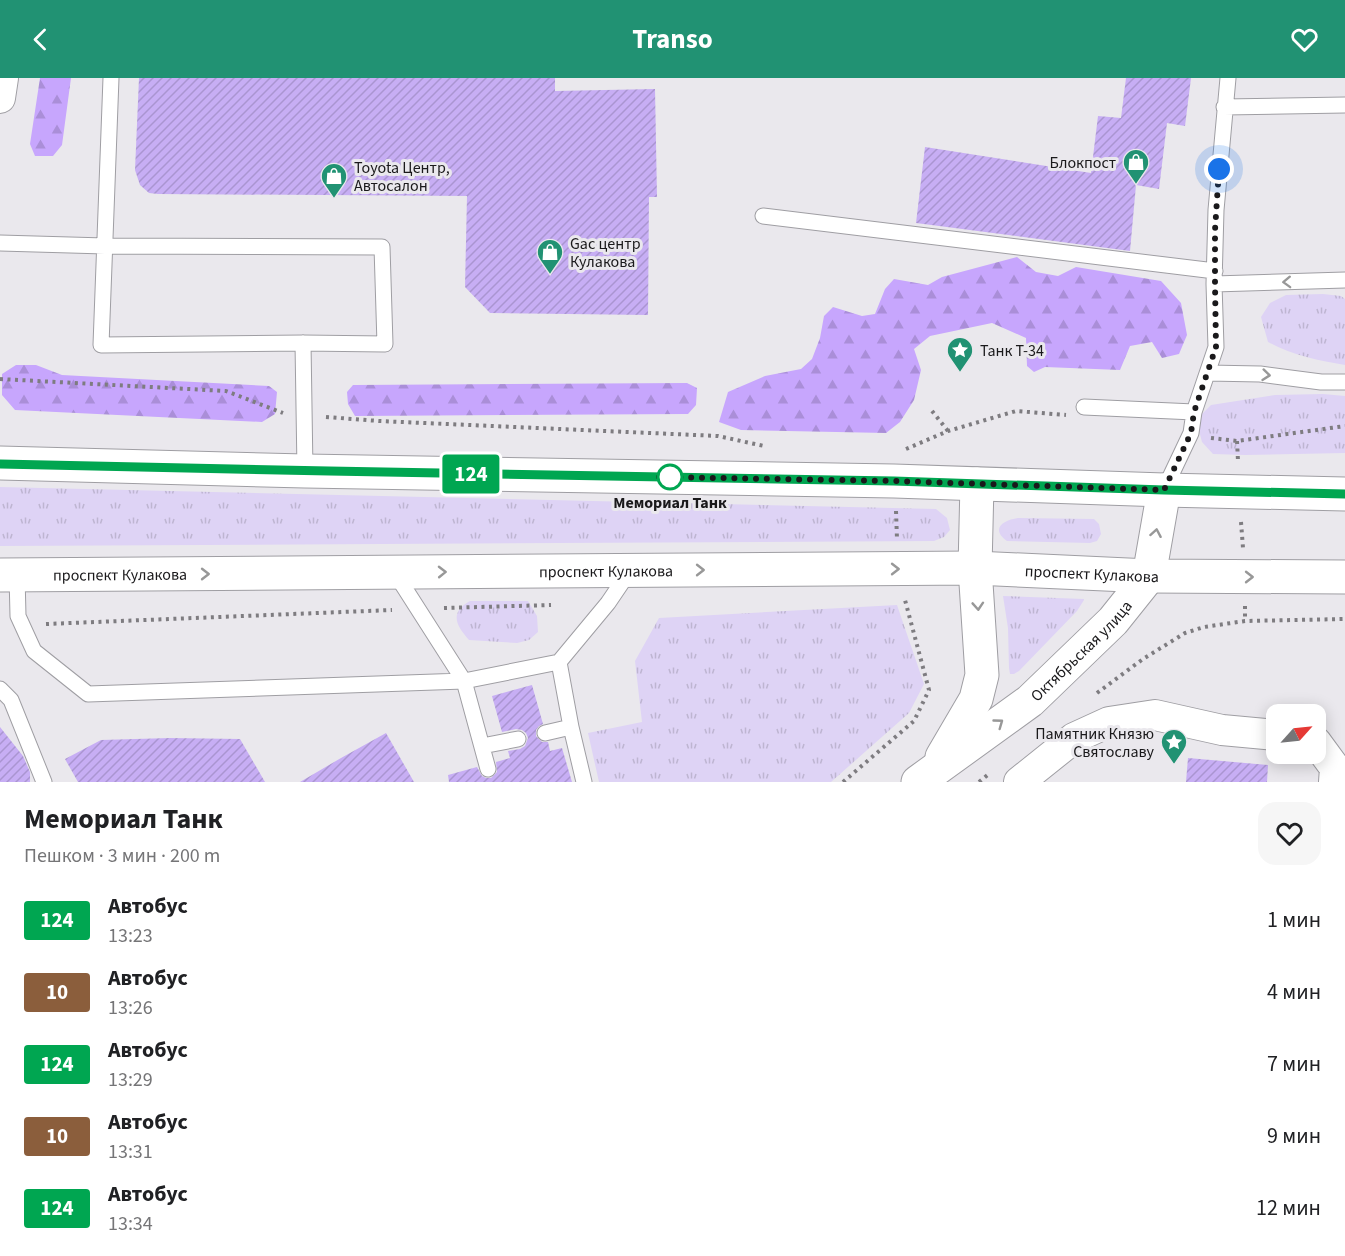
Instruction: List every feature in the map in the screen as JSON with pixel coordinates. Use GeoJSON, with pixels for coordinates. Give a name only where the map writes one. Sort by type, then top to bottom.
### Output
{"type":"FeatureCollection","features":[{"type":"Feature","properties":{"kind":"main road"},"geometry":{"type":"LineString","coordinates":[[0,464],[894,481],[1345,494]]}},
{"type":"Feature","properties":{"kind":"main road","name":"Октябрьская улица"},"geometry":{"type":"LineString","coordinates":[[926,775],[976,699],[982,675],[975,568],[977,484]]}},
{"type":"Feature","properties":{"kind":"main road","name":"Октябрьская улица"},"geometry":{"type":"LineString","coordinates":[[926,775],[1030,701],[1113,621],[1149,576],[1164,490]]}},
{"type":"Feature","properties":{"kind":"main road","name":"проспект Кулакова"},"geometry":{"type":"LineString","coordinates":[[9,575],[975,568],[1149,576],[1345,577]]}},
{"type":"Feature","properties":{"kind":"main road","name":"проспект Кулакова"},"geometry":{"type":"LineString","coordinates":[[1113,621],[1167,591],[1211,576]]}},
{"type":"Feature","properties":{"kind":"street"},"geometry":{"type":"LineString","coordinates":[[0,98],[3,78]]}},
{"type":"Feature","properties":{"kind":"street"},"geometry":{"type":"LineString","coordinates":[[1005,777],[1074,738],[1109,722],[1155,715],[1222,730],[1266,734]]}},
{"type":"Feature","properties":{"kind":"street"},"geometry":{"type":"LineString","coordinates":[[1326,756],[1335,768],[1334,782]]}},
{"type":"Feature","properties":{"kind":"lane"},"geometry":{"type":"LineString","coordinates":[[0,243],[105,246],[382,247],[385,344],[101,345],[105,246],[111,78]]}},
{"type":"Feature","properties":{"kind":"lane"},"geometry":{"type":"LineString","coordinates":[[1164,490],[1191,433],[1194,412],[1216,347],[1216,210],[1227,78]]}},
{"type":"Feature","properties":{"kind":"lane"},"geometry":{"type":"LineString","coordinates":[[1224,107],[1345,105]]}},
{"type":"Feature","properties":{"kind":"lane"},"geometry":{"type":"LineString","coordinates":[[763,216],[1215,278],[1345,280]]}},
{"type":"Feature","properties":{"kind":"lane"},"geometry":{"type":"LineString","coordinates":[[303,343],[305,471]]}},
{"type":"Feature","properties":{"kind":"lane"},"geometry":{"type":"LineString","coordinates":[[1208,374],[1260,374],[1322,382],[1345,382]]}},
{"type":"Feature","properties":{"kind":"lane"},"geometry":{"type":"LineString","coordinates":[[1084,407],[1194,412]]}},
{"type":"Feature","properties":{"kind":"lane"},"geometry":{"type":"LineString","coordinates":[[9,575],[18,616],[34,651],[88,694],[464,681],[559,662],[608,603],[630,570]]}},
{"type":"Feature","properties":{"kind":"lane"},"geometry":{"type":"LineString","coordinates":[[395,573],[464,681],[488,769]]}},
{"type":"Feature","properties":{"kind":"lane"},"geometry":{"type":"LineString","coordinates":[[559,662],[584,782]]}},
{"type":"Feature","properties":{"kind":"lane"},"geometry":{"type":"LineString","coordinates":[[0,689],[11,700],[44,782]]}},
{"type":"Feature","properties":{"kind":"lane"},"geometry":{"type":"LineString","coordinates":[[545,733],[571,727]]}},
{"type":"Feature","properties":{"kind":"lane"},"geometry":{"type":"LineString","coordinates":[[482,746],[518,739]]}},
{"type":"Feature","properties":{"kind":"path"},"geometry":{"type":"LineString","coordinates":[[0,379],[226,391],[282,413],[304,415],[391,422],[717,436],[771,447]]}},
{"type":"Feature","properties":{"kind":"path"},"geometry":{"type":"LineString","coordinates":[[932,411],[948,431]]}},
{"type":"Feature","properties":{"kind":"path"},"geometry":{"type":"LineString","coordinates":[[1245,621],[1237,441],[1345,426]]}},
{"type":"Feature","properties":{"kind":"path"},"geometry":{"type":"LineString","coordinates":[[22,626],[560,604]]}},
{"type":"Feature","properties":{"kind":"path"},"geometry":{"type":"LineString","coordinates":[[1096,694],[1143,658],[1185,633],[1204,627],[1245,621],[1345,619]]}},
{"type":"Feature","properties":{"kind":"path"},"geometry":{"type":"LineString","coordinates":[[979,782],[1005,777]]}},
{"type":"Feature","properties":{"kind":"green space"},"geometry":{"type":"Polygon","coordinates":[[[40,78],[71,78],[62,145],[53,156],[35,156],[30,144],[40,78]]]}},
{"type":"Feature","properties":{"kind":"green space"},"geometry":{"type":"Polygon","coordinates":[[[1017,257],[1036,272],[1058,276],[1076,267],[1161,281],[1181,303],[1187,335],[1179,354],[1162,358],[1152,342],[1130,346],[1120,370],[1045,367],[1034,372],[1027,366],[1026,338],[992,323],[930,336],[914,349],[921,370],[914,400],[900,422],[886,433],[741,430],[719,422],[728,392],[765,376],[801,369],[812,359],[820,338],[824,316],[833,307],[862,316],[875,314],[885,289],[894,279],[928,285],[942,277],[1017,257]]]}},
{"type":"Feature","properties":{"kind":"green space"},"geometry":{"type":"Polygon","coordinates":[[[1286,295],[1341,296],[1345,299],[1345,365],[1305,357],[1268,342],[1261,317],[1270,303],[1286,295]]]}},
{"type":"Feature","properties":{"kind":"green space"},"geometry":{"type":"Polygon","coordinates":[[[16,365],[36,365],[62,375],[269,386],[277,392],[275,414],[262,422],[15,410],[2,395],[2,374],[16,365]]]}},
{"type":"Feature","properties":{"kind":"green space"},"geometry":{"type":"Polygon","coordinates":[[[687,383],[697,388],[696,405],[688,414],[355,416],[348,404],[347,392],[353,385],[687,383]]]}},
{"type":"Feature","properties":{"kind":"green space"},"geometry":{"type":"Polygon","coordinates":[[[1275,395],[1345,396],[1345,453],[1213,454],[1202,442],[1198,427],[1202,414],[1211,405],[1275,395]]]}},
{"type":"Feature","properties":{"kind":"green space"},"geometry":{"type":"Polygon","coordinates":[[[0,487],[936,509],[947,518],[950,530],[944,537],[934,541],[0,546],[0,487]]]}},
{"type":"Feature","properties":{"kind":"green space"},"geometry":{"type":"Polygon","coordinates":[[[1018,518],[1094,519],[1099,524],[1101,534],[1097,541],[1090,543],[1007,541],[999,533],[999,529],[1003,523],[1018,518]]]}},
{"type":"Feature","properties":{"kind":"green space"},"geometry":{"type":"Polygon","coordinates":[[[1003,596],[1084,600],[1077,611],[1019,671],[1010,674],[1008,628],[1003,596]]]}},
{"type":"Feature","properties":{"kind":"green space"},"geometry":{"type":"Polygon","coordinates":[[[470,601],[528,601],[537,616],[538,632],[529,640],[517,643],[469,640],[458,624],[457,615],[459,610],[470,601]]]}},
{"type":"Feature","properties":{"kind":"green space"},"geometry":{"type":"Polygon","coordinates":[[[897,605],[924,684],[909,713],[831,782],[599,782],[588,733],[642,722],[635,661],[659,618],[897,605]]]}},
{"type":"Feature","properties":{"kind":"building"},"geometry":{"type":"Polygon","coordinates":[[[139,78],[555,78],[555,91],[655,89],[657,197],[649,197],[648,315],[490,313],[465,287],[467,196],[149,193],[140,185],[135,170],[139,78]]]}},
{"type":"Feature","properties":{"kind":"building"},"geometry":{"type":"Polygon","coordinates":[[[1126,78],[1191,78],[1185,126],[1167,123],[1159,189],[1136,185],[1130,251],[916,223],[925,147],[1091,173],[1098,116],[1121,118],[1126,78]]]}},
{"type":"Feature","properties":{"kind":"building"},"geometry":{"type":"Polygon","coordinates":[[[532,685],[543,724],[536,730],[536,736],[542,742],[548,742],[550,751],[562,748],[572,782],[449,782],[448,775],[477,767],[482,776],[491,778],[497,772],[496,762],[510,758],[508,751],[525,746],[528,738],[522,730],[502,732],[492,696],[532,685]]]}},
{"type":"Feature","properties":{"kind":"building"},"geometry":{"type":"Polygon","coordinates":[[[0,727],[23,756],[30,772],[30,782],[0,782],[0,727]]]}},
{"type":"Feature","properties":{"kind":"building"},"geometry":{"type":"Polygon","coordinates":[[[386,733],[414,782],[300,782],[341,758],[386,733]]]}},
{"type":"Feature","properties":{"kind":"building"},"geometry":{"type":"Polygon","coordinates":[[[240,739],[265,782],[78,782],[65,759],[101,740],[240,739]]]}},
{"type":"Feature","properties":{"kind":"building"},"geometry":{"type":"Polygon","coordinates":[[[1188,758],[1268,765],[1267,782],[1186,782],[1188,758]]]}},
{"type":"Feature","properties":{"kind":"bus line","name":"124"},"geometry":{"type":"LineString","coordinates":[[0,464],[894,481],[1345,494]]}},
{"type":"Feature","properties":{"kind":"place","name":"Блокпост"},"geometry":{"type":"Point","coordinates":[1136,185]}},
{"type":"Feature","properties":{"kind":"place","name":"Toyota Центр, Автосалон"},"geometry":{"type":"Point","coordinates":[334,199]}},
{"type":"Feature","properties":{"kind":"place","name":"Gac центр Кулакова"},"geometry":{"type":"Point","coordinates":[550,275]}},
{"type":"Feature","properties":{"kind":"place","name":"Танк Т-34"},"geometry":{"type":"Point","coordinates":[960,373]}},
{"type":"Feature","properties":{"kind":"place","name":"Мемориал Танк"},"geometry":{"type":"Point","coordinates":[670,477]}},
{"type":"Feature","properties":{"kind":"place","name":"Памятник Князю Святославу"},"geometry":{"type":"Point","coordinates":[1174,765]}},
{"type":"Feature","properties":{"kind":"route"},"geometry":{"type":"LineString","coordinates":[[670,477],[659,477],[894,481],[1164,490],[1191,433],[1194,412],[1216,347],[1215,230],[1219,169]]}}]}
